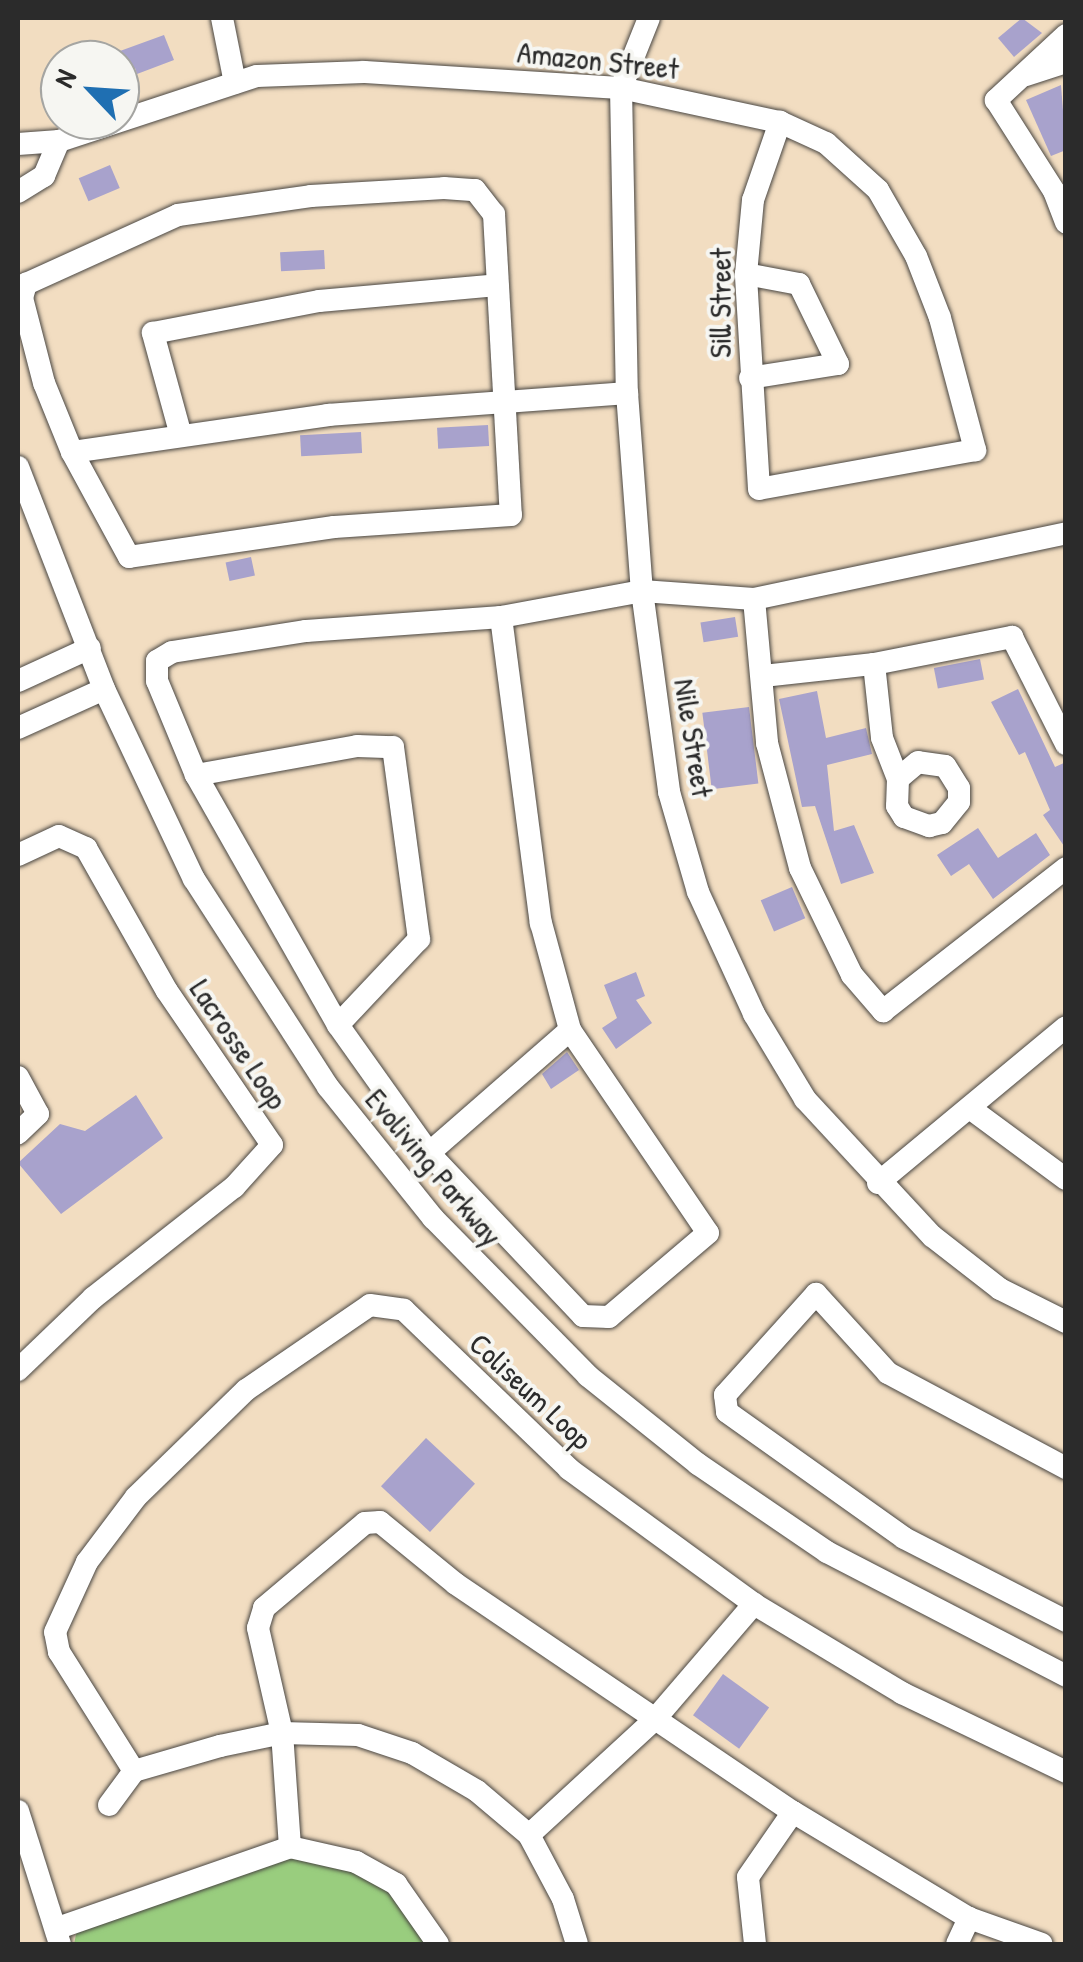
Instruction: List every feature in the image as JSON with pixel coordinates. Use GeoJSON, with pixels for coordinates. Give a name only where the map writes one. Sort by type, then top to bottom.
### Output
{"type":"FeatureCollection","features":[{"type":"Feature","properties":{"kind":"street"},"geometry":{"type":"LineString","coordinates":[[222,18],[235,82]]}},
{"type":"Feature","properties":{"kind":"street","name":"Nile Street"},"geometry":{"type":"LineString","coordinates":[[649,18],[621,88],[627,392],[642,592],[669,792],[698,892],[754,1014],[805,1099],[878,1183],[932,1236],[1000,1288],[1066,1322]]}},
{"type":"Feature","properties":{"kind":"street"},"geometry":{"type":"LineString","coordinates":[[1066,36],[996,100],[1060,187],[1066,222]]}},
{"type":"Feature","properties":{"kind":"street"},"geometry":{"type":"LineString","coordinates":[[1026,75],[1066,62]]}},
{"type":"Feature","properties":{"kind":"street","name":"Amazon Street"},"geometry":{"type":"LineString","coordinates":[[18,144],[59,141],[235,82],[364,72],[621,88],[780,122],[826,144],[878,190],[916,256],[940,318],[975,450],[759,489]]}},
{"type":"Feature","properties":{"kind":"street","name":"Sill Street"},"geometry":{"type":"LineString","coordinates":[[759,489],[746,274],[753,200],[780,122]]}},
{"type":"Feature","properties":{"kind":"street"},"geometry":{"type":"LineString","coordinates":[[18,192],[44,176],[59,141]]}},
{"type":"Feature","properties":{"kind":"street"},"geometry":{"type":"LineString","coordinates":[[475,190],[494,214],[506,398],[510,515],[334,527],[129,557],[72,452],[44,383],[22,298],[26,284],[178,216],[312,196],[475,190]]}},
{"type":"Feature","properties":{"kind":"street"},"geometry":{"type":"LineString","coordinates":[[746,274],[799,284],[838,364],[750,378]]}},
{"type":"Feature","properties":{"kind":"street"},"geometry":{"type":"LineString","coordinates":[[180,432],[153,334],[319,301],[497,285]]}},
{"type":"Feature","properties":{"kind":"street"},"geometry":{"type":"LineString","coordinates":[[72,452],[180,432],[506,398],[627,392]]}},
{"type":"Feature","properties":{"kind":"street","name":"Evoliving Parkway"},"geometry":{"type":"LineString","coordinates":[[18,467],[104,689],[234,948],[328,1087],[493,1282],[588,1376],[714,1475],[828,1552],[1066,1676]]}},
{"type":"Feature","properties":{"kind":"street"},"geometry":{"type":"LineString","coordinates":[[500,617],[540,923],[570,1030],[708,1234],[609,1317],[583,1316],[429,1153],[338,1025],[196,774],[157,682],[154,666],[172,652],[306,631],[500,617],[642,592],[754,599],[1066,533]]}},
{"type":"Feature","properties":{"kind":"street"},"geometry":{"type":"LineString","coordinates":[[754,599],[767,743],[800,868],[852,975],[884,1011],[1066,868]]}},
{"type":"Feature","properties":{"kind":"street"},"geometry":{"type":"LineString","coordinates":[[762,676],[874,664],[1012,637],[1066,744]]}},
{"type":"Feature","properties":{"kind":"street"},"geometry":{"type":"LineString","coordinates":[[18,681],[90,648]]}},
{"type":"Feature","properties":{"kind":"street"},"geometry":{"type":"LineString","coordinates":[[874,664],[882,738],[898,779]]}},
{"type":"Feature","properties":{"kind":"street"},"geometry":{"type":"LineString","coordinates":[[48,667],[68,705]]}},
{"type":"Feature","properties":{"kind":"street"},"geometry":{"type":"LineString","coordinates":[[18,728],[104,689]]}},
{"type":"Feature","properties":{"kind":"street"},"geometry":{"type":"LineString","coordinates":[[196,774],[357,746],[394,747],[419,939],[338,1025]]}},
{"type":"Feature","properties":{"kind":"street","name":"Lacrosse Loop"},"geometry":{"type":"LineString","coordinates":[[18,854],[59,836],[86,848],[167,991],[272,1145],[234,1187],[93,1298],[18,1370]]}},
{"type":"Feature","properties":{"kind":"street"},"geometry":{"type":"LineString","coordinates":[[429,1153],[570,1030]]}},
{"type":"Feature","properties":{"kind":"street"},"geometry":{"type":"LineString","coordinates":[[878,1183],[1061,1037]]}},
{"type":"Feature","properties":{"kind":"street"},"geometry":{"type":"LineString","coordinates":[[18,1077],[38,1114],[18,1133]]}},
{"type":"Feature","properties":{"kind":"street"},"geometry":{"type":"LineString","coordinates":[[971,1109],[1066,1179]]}},
{"type":"Feature","properties":{"kind":"street"},"geometry":{"type":"LineString","coordinates":[[1066,1468],[888,1373],[816,1294],[730,1382],[724,1396],[727,1412],[904,1538],[1066,1620]]}},
{"type":"Feature","properties":{"kind":"street","name":"Coliseum Loop"},"geometry":{"type":"LineString","coordinates":[[134,1771],[59,1652],[56,1632],[87,1562],[136,1498],[246,1390],[370,1305],[404,1310],[570,1469],[754,1604],[902,1693],[1066,1772]]}},
{"type":"Feature","properties":{"kind":"street"},"geometry":{"type":"LineString","coordinates":[[290,1848],[282,1733],[258,1628],[264,1608],[364,1523],[380,1522],[456,1584],[793,1812],[970,1918],[1042,1944]]}},
{"type":"Feature","properties":{"kind":"street"},"geometry":{"type":"LineString","coordinates":[[530,1835],[655,1719],[754,1604]]}},
{"type":"Feature","properties":{"kind":"street"},"geometry":{"type":"LineString","coordinates":[[109,1805],[134,1771],[282,1733],[358,1735],[412,1753],[478,1791],[530,1835],[563,1899],[577,1944]]}},
{"type":"Feature","properties":{"kind":"street"},"geometry":{"type":"LineString","coordinates":[[18,1811],[59,1936],[290,1848],[356,1862],[396,1884],[438,1944]]}},
{"type":"Feature","properties":{"kind":"street"},"geometry":{"type":"LineString","coordinates":[[755,1944],[748,1877],[793,1812]]}},
{"type":"Feature","properties":{"kind":"street"},"geometry":{"type":"LineString","coordinates":[[957,1944],[970,1918]]}},
{"type":"Feature","properties":{"kind":"green space"},"geometry":{"type":"Polygon","coordinates":[[[290,1853],[355,1869],[392,1891],[428,1944],[74,1944],[77,1930],[290,1853]]]}},
{"type":"Feature","properties":{"kind":"building"},"geometry":{"type":"Polygon","coordinates":[[[1022,18],[1042,33],[1014,57],[998,38],[1022,18]]]}},
{"type":"Feature","properties":{"kind":"building"},"geometry":{"type":"Polygon","coordinates":[[[164,35],[174,60],[140,73],[140,44],[164,35]]]}},
{"type":"Feature","properties":{"kind":"building"},"geometry":{"type":"Polygon","coordinates":[[[1061,85],[1066,150],[1051,156],[1026,100],[1061,85]]]}},
{"type":"Feature","properties":{"kind":"building"},"geometry":{"type":"Polygon","coordinates":[[[110,165],[120,188],[88,201],[79,178],[110,165]]]}},
{"type":"Feature","properties":{"kind":"building"},"geometry":{"type":"Polygon","coordinates":[[[324,250],[325,269],[281,271],[280,252],[324,250]]]}},
{"type":"Feature","properties":{"kind":"building"},"geometry":{"type":"Polygon","coordinates":[[[488,425],[489,446],[438,449],[437,428],[488,425]]]}},
{"type":"Feature","properties":{"kind":"building"},"geometry":{"type":"Polygon","coordinates":[[[361,432],[362,453],[301,456],[300,435],[361,432]]]}},
{"type":"Feature","properties":{"kind":"building"},"geometry":{"type":"Polygon","coordinates":[[[251,557],[255,576],[230,581],[226,562],[251,557]]]}},
{"type":"Feature","properties":{"kind":"building"},"geometry":{"type":"Polygon","coordinates":[[[735,617],[738,637],[704,642],[700,622],[735,617]]]}},
{"type":"Feature","properties":{"kind":"building"},"geometry":{"type":"Polygon","coordinates":[[[980,659],[984,680],[938,689],[934,668],[980,659]]]}},
{"type":"Feature","properties":{"kind":"building"},"geometry":{"type":"Polygon","coordinates":[[[1018,689],[1055,767],[1066,762],[1066,849],[1043,815],[1050,810],[1025,752],[1019,755],[991,702],[1018,689]]]}},
{"type":"Feature","properties":{"kind":"building"},"geometry":{"type":"Polygon","coordinates":[[[817,691],[826,738],[866,728],[872,754],[827,765],[834,831],[854,825],[874,873],[841,884],[815,806],[802,807],[779,699],[817,691]]]}},
{"type":"Feature","properties":{"kind":"building"},"geometry":{"type":"Polygon","coordinates":[[[749,707],[758,783],[712,789],[702,713],[749,707]]]}},
{"type":"Feature","properties":{"kind":"building"},"geometry":{"type":"Polygon","coordinates":[[[978,828],[998,858],[1036,833],[1050,855],[993,899],[969,864],[951,876],[937,855],[978,828]]]}},
{"type":"Feature","properties":{"kind":"building"},"geometry":{"type":"Polygon","coordinates":[[[792,887],[805,918],[774,932],[761,900],[792,887]]]}},
{"type":"Feature","properties":{"kind":"building"},"geometry":{"type":"Polygon","coordinates":[[[636,972],[645,996],[636,1000],[652,1023],[616,1049],[602,1028],[617,1018],[604,985],[636,972]]]}},
{"type":"Feature","properties":{"kind":"building"},"geometry":{"type":"Polygon","coordinates":[[[567,1052],[579,1070],[551,1089],[542,1074],[567,1052]]]}},
{"type":"Feature","properties":{"kind":"building"},"geometry":{"type":"Polygon","coordinates":[[[136,1095],[163,1138],[61,1214],[18,1163],[60,1124],[85,1131],[136,1095]]]}},
{"type":"Feature","properties":{"kind":"building"},"geometry":{"type":"Polygon","coordinates":[[[426,1438],[475,1484],[430,1532],[381,1486],[426,1438]]]}},
{"type":"Feature","properties":{"kind":"building"},"geometry":{"type":"Polygon","coordinates":[[[723,1674],[769,1708],[739,1749],[693,1715],[723,1674]]]}}]}
